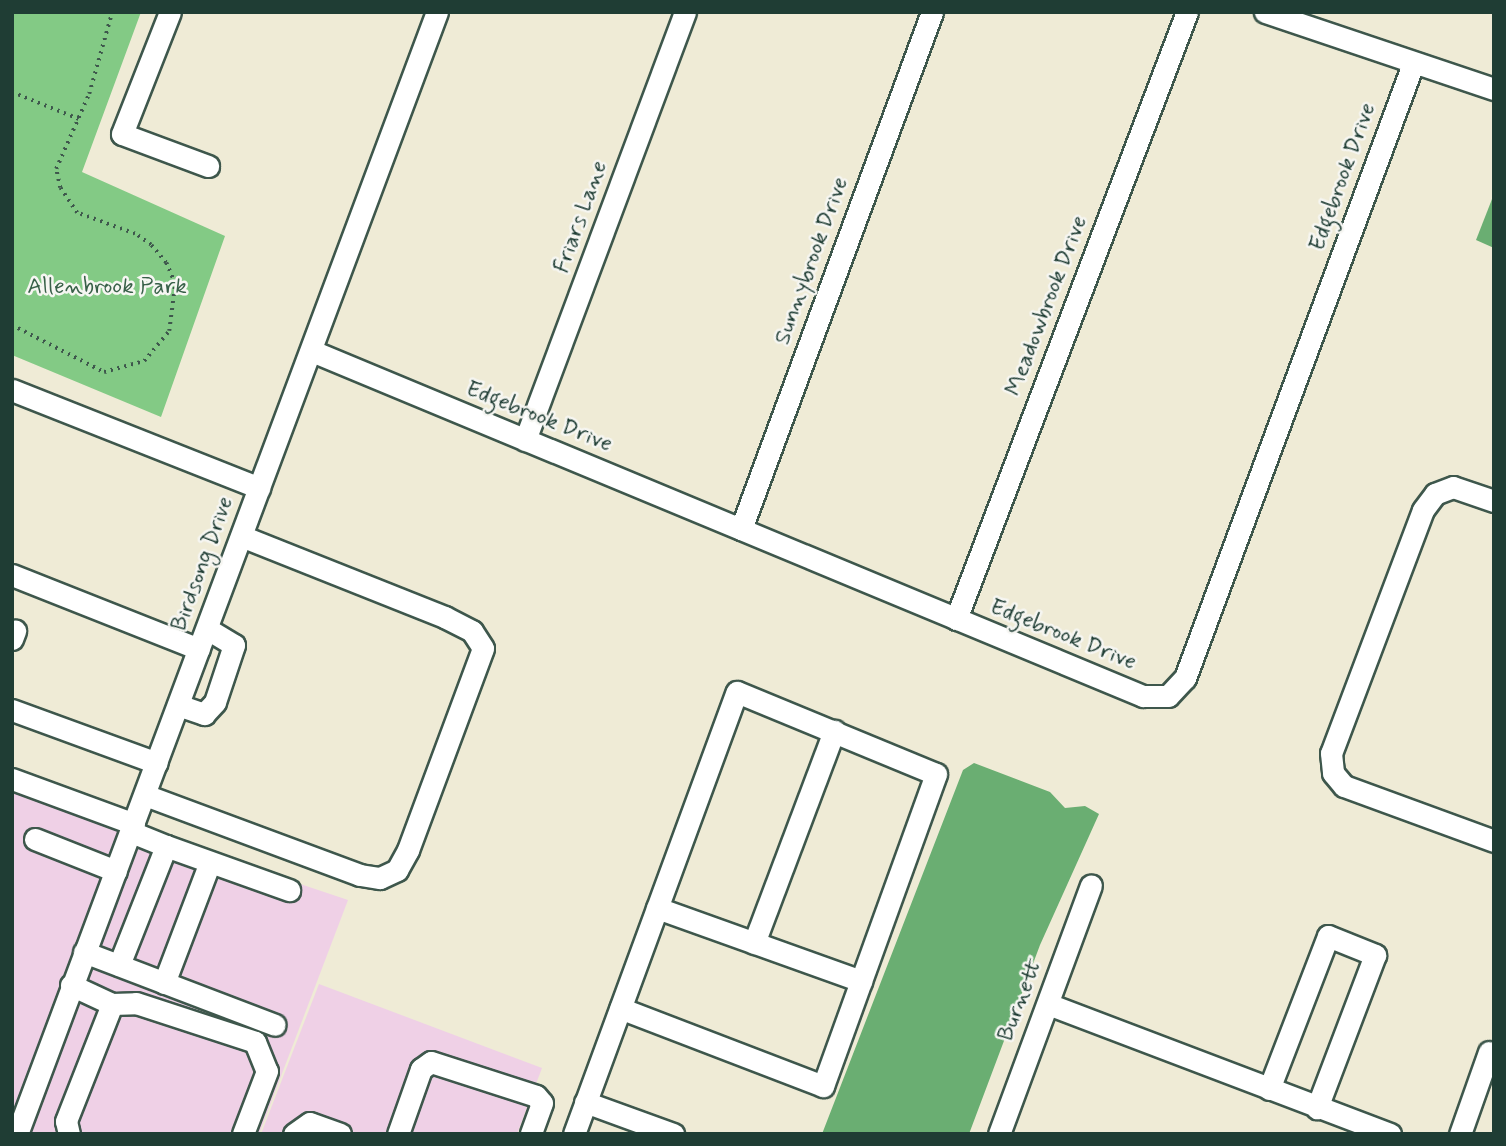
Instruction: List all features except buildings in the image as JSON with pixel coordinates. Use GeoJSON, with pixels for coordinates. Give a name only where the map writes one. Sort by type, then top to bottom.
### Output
{"type":"FeatureCollection","features":[{"type":"Feature","properties":{"kind":"street"},"geometry":{"type":"LineString","coordinates":[[170,12],[122,135],[208,166]]}},
{"type":"Feature","properties":{"kind":"street","name":"Birdsong Drive"},"geometry":{"type":"LineString","coordinates":[[17,1134],[437,12]]}},
{"type":"Feature","properties":{"kind":"street","name":"Friars Lane"},"geometry":{"type":"LineString","coordinates":[[525,440],[685,12]]}},
{"type":"Feature","properties":{"kind":"street","name":"Sunnybrook Drive"},"geometry":{"type":"LineString","coordinates":[[741,529],[932,12]]}},
{"type":"Feature","properties":{"kind":"street","name":"Meadowbrook Drive"},"geometry":{"type":"LineString","coordinates":[[956,619],[1187,12]]}},
{"type":"Feature","properties":{"kind":"street"},"geometry":{"type":"LineString","coordinates":[[1265,12],[1413,64],[1494,89]]}},
{"type":"Feature","properties":{"kind":"street","name":"Edgebrook Drive"},"geometry":{"type":"LineString","coordinates":[[312,351],[1143,696],[1168,696],[1185,678],[1413,64]]}},
{"type":"Feature","properties":{"kind":"street"},"geometry":{"type":"LineString","coordinates":[[12,390],[259,488]]}},
{"type":"Feature","properties":{"kind":"street"},"geometry":{"type":"LineString","coordinates":[[1494,501],[1453,487],[1435,494],[1423,510],[1331,753],[1333,773],[1344,786],[1494,841]]}},
{"type":"Feature","properties":{"kind":"street"},"geometry":{"type":"LineString","coordinates":[[145,795],[360,875],[380,878],[397,870],[408,850],[483,648],[472,631],[445,617],[241,537]]}},
{"type":"Feature","properties":{"kind":"street"},"geometry":{"type":"LineString","coordinates":[[12,575],[203,639],[234,645],[215,702],[204,714],[178,705]]}},
{"type":"Feature","properties":{"kind":"street"},"geometry":{"type":"LineString","coordinates":[[574,1134],[585,1102],[737,692],[936,774],[823,1086],[620,1008]]}},
{"type":"Feature","properties":{"kind":"street"},"geometry":{"type":"LineString","coordinates":[[12,710],[157,764]]}},
{"type":"Feature","properties":{"kind":"street"},"geometry":{"type":"LineString","coordinates":[[754,943],[834,731]]}},
{"type":"Feature","properties":{"kind":"street"},"geometry":{"type":"LineString","coordinates":[[12,779],[133,828],[166,846],[289,890]]}},
{"type":"Feature","properties":{"kind":"street"},"geometry":{"type":"LineString","coordinates":[[35,839],[116,871]]}},
{"type":"Feature","properties":{"kind":"street"},"geometry":{"type":"LineString","coordinates":[[119,965],[166,846]]}},
{"type":"Feature","properties":{"kind":"street"},"geometry":{"type":"LineString","coordinates":[[164,983],[210,862]]}},
{"type":"Feature","properties":{"kind":"street","name":"Burnett"},"geometry":{"type":"LineString","coordinates":[[999,1134],[1091,885]]}},
{"type":"Feature","properties":{"kind":"street"},"geometry":{"type":"LineString","coordinates":[[657,908],[861,981]]}},
{"type":"Feature","properties":{"kind":"street"},"geometry":{"type":"LineString","coordinates":[[1269,1088],[1328,936],[1375,955],[1317,1108]]}},
{"type":"Feature","properties":{"kind":"street"},"geometry":{"type":"LineString","coordinates":[[84,952],[275,1025]]}},
{"type":"Feature","properties":{"kind":"street"},"geometry":{"type":"LineString","coordinates":[[71,985],[112,1004],[136,1003],[255,1042],[267,1072],[243,1134]]}},
{"type":"Feature","properties":{"kind":"street"},"geometry":{"type":"LineString","coordinates":[[69,1134],[66,1121],[112,1004]]}},
{"type":"Feature","properties":{"kind":"street"},"geometry":{"type":"LineString","coordinates":[[1048,1004],[1390,1134]]}},
{"type":"Feature","properties":{"kind":"street"},"geometry":{"type":"LineString","coordinates":[[1460,1134],[1489,1052]]}},
{"type":"Feature","properties":{"kind":"street"},"geometry":{"type":"LineString","coordinates":[[398,1134],[421,1069],[431,1062],[536,1096],[542,1103],[531,1134]]}},
{"type":"Feature","properties":{"kind":"street"},"geometry":{"type":"LineString","coordinates":[[585,1102],[673,1134]]}},
{"type":"Feature","properties":{"kind":"street"},"geometry":{"type":"LineString","coordinates":[[295,1134],[310,1123],[340,1134]]}},
{"type":"Feature","properties":{"kind":"path"},"geometry":{"type":"LineString","coordinates":[[12,325],[104,372],[144,361],[169,331],[175,284],[166,263],[151,244],[135,234],[77,213],[60,188],[56,169],[79,120],[112,12]]}},
{"type":"Feature","properties":{"kind":"path"},"geometry":{"type":"LineString","coordinates":[[12,92],[79,120]]}},
{"type":"Feature","properties":{"kind":"shaded area"},"geometry":{"type":"Polygon","coordinates":[[[12,787],[348,900],[259,1134],[12,1134],[12,787]]]}},
{"type":"Feature","properties":{"kind":"shaded area"},"geometry":{"type":"Polygon","coordinates":[[[319,984],[542,1068],[517,1134],[261,1134],[319,984]]]}},
{"type":"Feature","properties":{"kind":"green space","name":"Allenbrook Park"},"geometry":{"type":"Polygon","coordinates":[[[12,12],[141,12],[82,172],[225,236],[161,417],[12,355],[12,12]]]}},
{"type":"Feature","properties":{"kind":"green space"},"geometry":{"type":"Polygon","coordinates":[[[1494,194],[1494,248],[1476,240],[1494,194]]]}},
{"type":"Feature","properties":{"kind":"green space"},"geometry":{"type":"Polygon","coordinates":[[[974,763],[1050,792],[1065,808],[1085,806],[1099,814],[1040,945],[969,1134],[822,1134],[963,770],[974,763]]]}}]}
